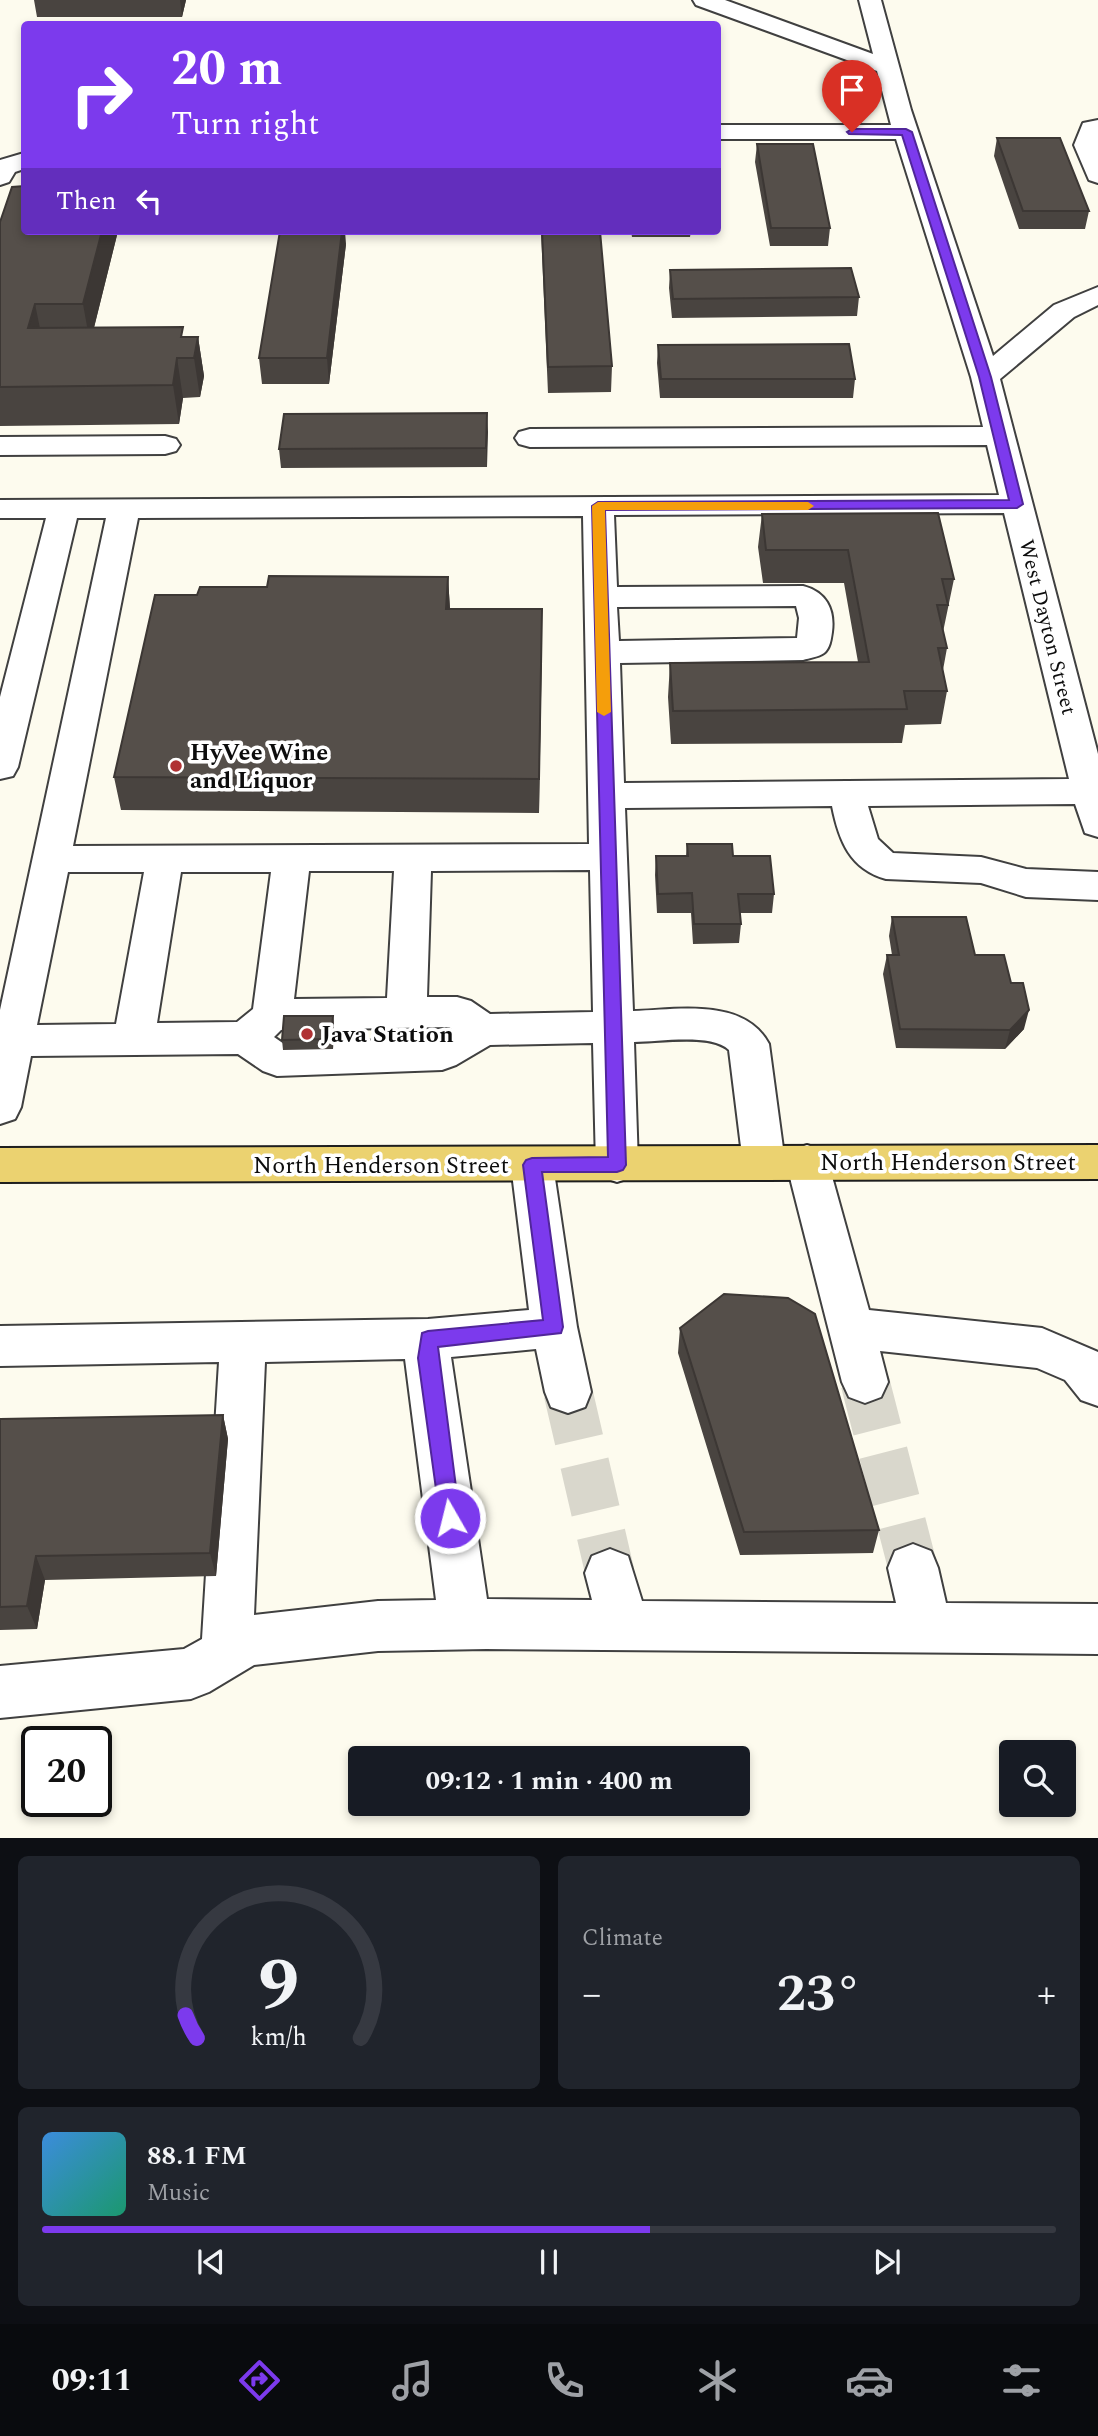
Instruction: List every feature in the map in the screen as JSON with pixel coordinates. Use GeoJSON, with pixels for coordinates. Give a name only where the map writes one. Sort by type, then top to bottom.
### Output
{"type":"FeatureCollection","features":[{"type":"Feature","properties":{"kind":"main road","name":"North Henderson Street"},"geometry":{"type":"LineString","coordinates":[[0,1165],[1098,1162]]}},
{"type":"Feature","properties":{"kind":"street"},"geometry":{"type":"LineString","coordinates":[[704,0],[887,66]]}},
{"type":"Feature","properties":{"kind":"street","name":"West Dayton Street"},"geometry":{"type":"LineString","coordinates":[[870,0],[903,121],[985,377],[1094,808]]}},
{"type":"Feature","properties":{"kind":"street"},"geometry":{"type":"LineString","coordinates":[[721,132],[903,121]]}},
{"type":"Feature","properties":{"kind":"street"},"geometry":{"type":"LineString","coordinates":[[1098,127],[1092,128],[1086,145],[1098,176]]}},
{"type":"Feature","properties":{"kind":"street"},"geometry":{"type":"LineString","coordinates":[[0,177],[4,167],[21,162]]}},
{"type":"Feature","properties":{"kind":"street"},"geometry":{"type":"LineString","coordinates":[[985,377],[1064,311],[1098,295]]}},
{"type":"Feature","properties":{"kind":"street"},"geometry":{"type":"LineString","coordinates":[[530,438],[1000,436]]}},
{"type":"Feature","properties":{"kind":"street"},"geometry":{"type":"LineString","coordinates":[[0,446],[165,445]]}},
{"type":"Feature","properties":{"kind":"street"},"geometry":{"type":"LineString","coordinates":[[0,509],[1017,504]]}},
{"type":"Feature","properties":{"kind":"street"},"geometry":{"type":"LineString","coordinates":[[598,506],[617,1165]]}},
{"type":"Feature","properties":{"kind":"street"},"geometry":{"type":"LineString","coordinates":[[0,767],[64,509]]}},
{"type":"Feature","properties":{"kind":"street"},"geometry":{"type":"LineString","coordinates":[[0,1107],[124,509]]}},
{"type":"Feature","properties":{"kind":"street"},"geometry":{"type":"LineString","coordinates":[[601,597],[803,596],[811,600],[816,626],[813,645],[803,649],[602,652]]}},
{"type":"Feature","properties":{"kind":"street"},"geometry":{"type":"LineString","coordinates":[[847,794],[863,849],[874,860],[886,866],[981,870],[1026,883],[1098,886]]}},
{"type":"Feature","properties":{"kind":"street"},"geometry":{"type":"LineString","coordinates":[[607,796],[847,794],[1094,808]]}},
{"type":"Feature","properties":{"kind":"street"},"geometry":{"type":"LineString","coordinates":[[51,859],[608,857]]}},
{"type":"Feature","properties":{"kind":"street"},"geometry":{"type":"LineString","coordinates":[[134,1039],[164,858]]}},
{"type":"Feature","properties":{"kind":"street"},"geometry":{"type":"LineString","coordinates":[[292,858],[259,1026],[277,1060],[442,1054],[483,1030],[708,1025],[735,1031],[749,1044],[764,1163]]}},
{"type":"Feature","properties":{"kind":"street"},"geometry":{"type":"LineString","coordinates":[[406,1013],[413,858]]}},
{"type":"Feature","properties":{"kind":"street"},"geometry":{"type":"LineString","coordinates":[[14,1041],[134,1039],[406,1013],[457,1013],[483,1030]]}},
{"type":"Feature","properties":{"kind":"street"},"geometry":{"type":"LineString","coordinates":[[807,1163],[866,1382]]}},
{"type":"Feature","properties":{"kind":"street"},"geometry":{"type":"LineString","coordinates":[[532,1165],[554,1327],[568,1392]]}},
{"type":"Feature","properties":{"kind":"street"},"geometry":{"type":"LineString","coordinates":[[0,1346],[428,1339],[554,1327]]}},
{"type":"Feature","properties":{"kind":"street"},"geometry":{"type":"LineString","coordinates":[[851,1328],[1042,1348],[1081,1366],[1098,1385]]}},
{"type":"Feature","properties":{"kind":"street"},"geometry":{"type":"LineString","coordinates":[[428,1339],[428,1358],[465,1625]]}},
{"type":"Feature","properties":{"kind":"street"},"geometry":{"type":"LineString","coordinates":[[227,1653],[243,1342]]}},
{"type":"Feature","properties":{"kind":"street"},"geometry":{"type":"LineString","coordinates":[[912,1568],[927,1628]]}},
{"type":"Feature","properties":{"kind":"street"},"geometry":{"type":"LineString","coordinates":[[610,1573],[623,1626]]}},
{"type":"Feature","properties":{"kind":"street"},"geometry":{"type":"LineString","coordinates":[[0,1692],[191,1674],[246,1641],[378,1626],[1098,1629]]}},
{"type":"Feature","properties":{"kind":"building"},"geometry":{"type":"Polygon","coordinates":[[[997,138],[1060,138],[1089,211],[1023,211],[997,138]]]}},
{"type":"Feature","properties":{"kind":"building"},"geometry":{"type":"Polygon","coordinates":[[[757,144],[813,144],[830,228],[771,228],[757,144]]]}},
{"type":"Feature","properties":{"kind":"building"},"geometry":{"type":"Polygon","coordinates":[[[21,186],[21,235],[101,235],[83,304],[35,304],[28,328],[183,327],[181,337],[198,337],[194,358],[177,358],[173,385],[0,387],[0,222],[12,187],[21,186]]]}},
{"type":"Feature","properties":{"kind":"building"},"geometry":{"type":"Polygon","coordinates":[[[279,235],[342,235],[327,358],[259,358],[279,235]]]}},
{"type":"Feature","properties":{"kind":"building"},"geometry":{"type":"Polygon","coordinates":[[[542,235],[600,235],[612,366],[548,367],[542,235]]]}},
{"type":"Feature","properties":{"kind":"building"},"geometry":{"type":"Polygon","coordinates":[[[851,268],[859,297],[673,299],[670,270],[851,268]]]}},
{"type":"Feature","properties":{"kind":"building"},"geometry":{"type":"Polygon","coordinates":[[[849,344],[855,379],[661,379],[658,345],[849,344]]]}},
{"type":"Feature","properties":{"kind":"building"},"geometry":{"type":"Polygon","coordinates":[[[487,413],[486,448],[279,449],[284,414],[487,413]]]}},
{"type":"Feature","properties":{"kind":"building"},"geometry":{"type":"Polygon","coordinates":[[[938,513],[954,579],[942,579],[948,605],[937,605],[947,648],[938,648],[947,691],[904,691],[907,709],[673,711],[670,663],[869,662],[848,550],[766,550],[762,514],[938,513]]]}},
{"type":"Feature","properties":{"kind":"building"},"geometry":{"type":"Polygon","coordinates":[[[269,576],[448,577],[446,609],[542,609],[539,779],[114,777],[155,595],[197,595],[200,587],[267,587],[269,576]]]}},
{"type":"Feature","properties":{"kind":"building"},"geometry":{"type":"Polygon","coordinates":[[[687,844],[732,844],[733,856],[770,856],[774,894],[738,894],[741,924],[694,924],[692,893],[658,894],[656,856],[688,856],[687,844]]]}},
{"type":"Feature","properties":{"kind":"building"},"geometry":{"type":"Polygon","coordinates":[[[892,917],[966,917],[975,955],[1004,955],[1011,983],[1023,983],[1029,1010],[1010,1030],[900,1029],[887,955],[899,955],[892,917]]]}},
{"type":"Feature","properties":{"kind":"building"},"geometry":{"type":"Polygon","coordinates":[[[284,1016],[333,1016],[331,1039],[282,1040],[284,1016]]]}},
{"type":"Feature","properties":{"kind":"building"},"geometry":{"type":"Polygon","coordinates":[[[724,1294],[788,1298],[815,1314],[879,1530],[744,1532],[680,1328],[724,1294]]]}},
{"type":"Feature","properties":{"kind":"building"},"geometry":{"type":"Polygon","coordinates":[[[223,1415],[210,1553],[36,1556],[27,1606],[0,1607],[0,1419],[223,1415]]]}},
{"type":"Feature","properties":{"kind":"tunnel"},"geometry":{"type":"LineString","coordinates":[[865,1382],[913,1568]]}},
{"type":"Feature","properties":{"kind":"tunnel"},"geometry":{"type":"LineString","coordinates":[[568,1392],[610,1573]]}},
{"type":"Feature","properties":{"kind":"slow traffic"},"geometry":{"type":"LineString","coordinates":[[604,712],[598,506],[808,506]]}},
{"type":"Feature","properties":{"kind":"place","name":"HyVee Wine and Liquor"},"geometry":{"type":"Point","coordinates":[176,766]}},
{"type":"Feature","properties":{"kind":"place","name":"Java Station"},"geometry":{"type":"Point","coordinates":[307,1034]}},
{"type":"Feature","properties":{"kind":"route"},"geometry":{"type":"LineString","coordinates":[[450,1518],[428,1358],[428,1339],[554,1327],[532,1165],[617,1165],[598,506],[1017,504],[985,377],[906,132],[852,132]]}}]}
